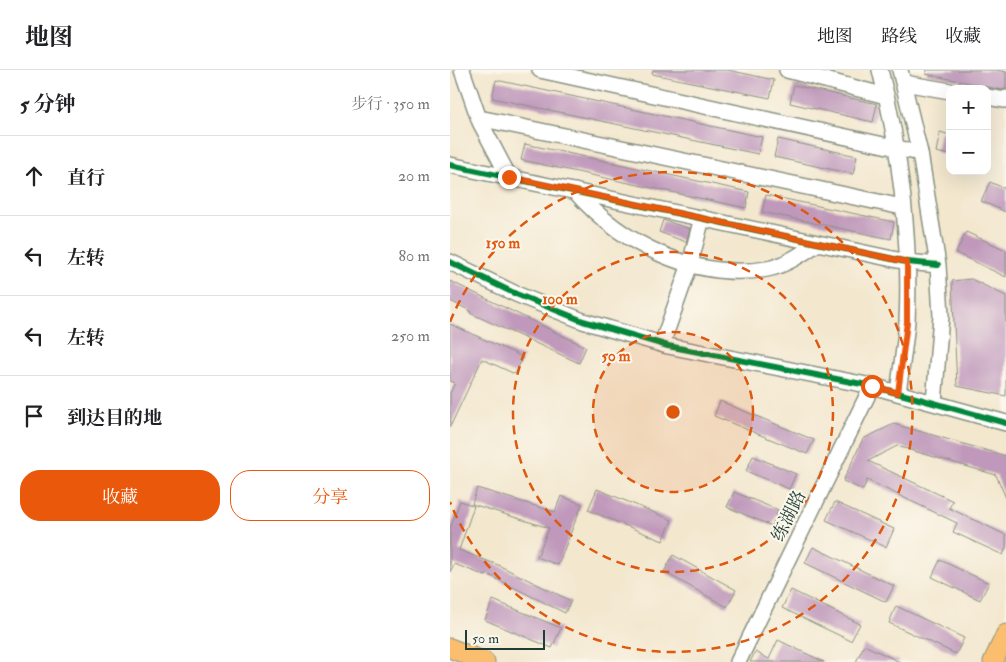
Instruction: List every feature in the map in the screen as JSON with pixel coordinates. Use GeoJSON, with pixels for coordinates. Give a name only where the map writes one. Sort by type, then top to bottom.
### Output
{"type":"FeatureCollection","features":[{"type":"Feature","properties":{"kind":"main road"},"geometry":{"type":"LineString","coordinates":[[993,662],[1006,634]]}},
{"type":"Feature","properties":{"kind":"main road"},"geometry":{"type":"LineString","coordinates":[[450,648],[485,662]]}},
{"type":"Feature","properties":{"kind":"street"},"geometry":{"type":"LineString","coordinates":[[462,70],[479,118],[509,177]]}},
{"type":"Feature","properties":{"kind":"street"},"geometry":{"type":"LineString","coordinates":[[540,70],[920,153]]}},
{"type":"Feature","properties":{"kind":"street"},"geometry":{"type":"LineString","coordinates":[[787,70],[886,93],[904,83],[946,90]]}},
{"type":"Feature","properties":{"kind":"street"},"geometry":{"type":"LineString","coordinates":[[880,70],[886,93],[895,149],[907,262],[907,322],[898,393]]}},
{"type":"Feature","properties":{"kind":"street"},"geometry":{"type":"LineString","coordinates":[[904,83],[920,153],[938,265],[941,316],[934,403]]}},
{"type":"Feature","properties":{"kind":"street"},"geometry":{"type":"LineString","coordinates":[[991,98],[1005,100],[1006,98]]}},
{"type":"Feature","properties":{"kind":"street"},"geometry":{"type":"LineString","coordinates":[[479,118],[902,208]]}},
{"type":"Feature","properties":{"kind":"street"},"geometry":{"type":"LineString","coordinates":[[450,165],[907,262],[938,265]]}},
{"type":"Feature","properties":{"kind":"street"},"geometry":{"type":"LineString","coordinates":[[575,191],[592,209],[626,236],[657,252],[690,264],[741,270],[767,269],[801,254],[818,243]]}},
{"type":"Feature","properties":{"kind":"street"},"geometry":{"type":"LineString","coordinates":[[662,344],[690,264],[702,218]]}},
{"type":"Feature","properties":{"kind":"street"},"geometry":{"type":"LineString","coordinates":[[450,262],[516,294],[583,321],[662,344],[872,386],[1006,424]]}},
{"type":"Feature","properties":{"kind":"street","name":"练湖路"},"geometry":{"type":"LineString","coordinates":[[738,662],[872,386]]}},
{"type":"Feature","properties":{"kind":"street"},"geometry":{"type":"LineString","coordinates":[[1002,662],[1006,653]]}},
{"type":"Feature","properties":{"kind":"building"},"geometry":{"type":"Polygon","coordinates":[[[653,70],[728,70],[774,80],[770,98],[652,74],[653,70]]]}},
{"type":"Feature","properties":{"kind":"building"},"geometry":{"type":"Polygon","coordinates":[[[927,70],[996,70],[1006,72],[1006,89],[1002,90],[991,88],[991,85],[978,85],[926,74],[927,70]]]}},
{"type":"Feature","properties":{"kind":"building"},"geometry":{"type":"Polygon","coordinates":[[[496,80],[762,137],[758,154],[492,98],[496,80]]]}},
{"type":"Feature","properties":{"kind":"building"},"geometry":{"type":"Polygon","coordinates":[[[794,85],[877,104],[873,122],[790,103],[794,85]]]}},
{"type":"Feature","properties":{"kind":"building"},"geometry":{"type":"Polygon","coordinates":[[[940,132],[946,134],[946,154],[936,152],[940,132]]]}},
{"type":"Feature","properties":{"kind":"building"},"geometry":{"type":"Polygon","coordinates":[[[778,139],[857,156],[853,174],[774,157],[778,139]]]}},
{"type":"Feature","properties":{"kind":"building"},"geometry":{"type":"Polygon","coordinates":[[[525,144],[749,192],[746,208],[521,160],[525,144]]]}},
{"type":"Feature","properties":{"kind":"building"},"geometry":{"type":"Polygon","coordinates":[[[990,182],[1006,189],[1006,212],[981,201],[990,182]]]}},
{"type":"Feature","properties":{"kind":"building"},"geometry":{"type":"Polygon","coordinates":[[[766,195],[894,222],[891,239],[762,212],[766,195]]]}},
{"type":"Feature","properties":{"kind":"building"},"geometry":{"type":"Polygon","coordinates":[[[663,220],[690,229],[686,242],[659,232],[663,220]]]}},
{"type":"Feature","properties":{"kind":"building"},"geometry":{"type":"Polygon","coordinates":[[[966,232],[1006,250],[1006,277],[956,253],[966,232]]]}},
{"type":"Feature","properties":{"kind":"building"},"geometry":{"type":"Polygon","coordinates":[[[971,279],[1006,296],[1006,396],[957,386],[952,281],[971,279]]]}},
{"type":"Feature","properties":{"kind":"building"},"geometry":{"type":"Polygon","coordinates":[[[450,281],[586,347],[579,363],[470,313],[471,311],[450,301],[450,281]]]}},
{"type":"Feature","properties":{"kind":"building"},"geometry":{"type":"Polygon","coordinates":[[[450,324],[523,357],[515,374],[482,359],[450,427],[450,393],[455,383],[450,381],[450,324]]]}},
{"type":"Feature","properties":{"kind":"building"},"geometry":{"type":"Polygon","coordinates":[[[720,401],[814,440],[807,454],[714,416],[720,401]]]}},
{"type":"Feature","properties":{"kind":"building"},"geometry":{"type":"Polygon","coordinates":[[[894,424],[1006,456],[1006,498],[996,475],[897,446],[868,461],[953,501],[949,508],[1006,535],[1006,548],[1003,555],[953,532],[957,523],[867,480],[863,490],[843,481],[863,439],[894,424]]]}},
{"type":"Feature","properties":{"kind":"building"},"geometry":{"type":"Polygon","coordinates":[[[753,456],[796,474],[789,489],[746,471],[753,456]]]}},
{"type":"Feature","properties":{"kind":"building"},"geometry":{"type":"Polygon","coordinates":[[[477,488],[555,512],[561,496],[582,504],[558,565],[537,557],[549,528],[472,504],[477,488]]]}},
{"type":"Feature","properties":{"kind":"building"},"geometry":{"type":"Polygon","coordinates":[[[597,489],[672,520],[663,541],[588,510],[597,489]]]}},
{"type":"Feature","properties":{"kind":"building"},"geometry":{"type":"Polygon","coordinates":[[[734,492],[778,510],[772,526],[727,507],[734,492]]]}},
{"type":"Feature","properties":{"kind":"building"},"geometry":{"type":"Polygon","coordinates":[[[460,501],[474,506],[459,550],[498,565],[571,601],[565,613],[487,574],[486,576],[454,564],[450,572],[450,529],[460,501]]]}},
{"type":"Feature","properties":{"kind":"building"},"geometry":{"type":"Polygon","coordinates":[[[835,502],[894,529],[886,547],[826,520],[835,502]]]}},
{"type":"Feature","properties":{"kind":"building"},"geometry":{"type":"Polygon","coordinates":[[[813,547],[894,586],[886,602],[805,563],[813,547]]]}},
{"type":"Feature","properties":{"kind":"building"},"geometry":{"type":"Polygon","coordinates":[[[673,555],[736,590],[727,607],[664,572],[673,555]]]}},
{"type":"Feature","properties":{"kind":"building"},"geometry":{"type":"Polygon","coordinates":[[[940,560],[989,583],[980,600],[932,577],[940,560]]]}},
{"type":"Feature","properties":{"kind":"building"},"geometry":{"type":"Polygon","coordinates":[[[791,590],[860,624],[851,641],[782,608],[791,590]]]}},
{"type":"Feature","properties":{"kind":"building"},"geometry":{"type":"Polygon","coordinates":[[[493,600],[561,628],[552,648],[485,620],[493,600]]]}},
{"type":"Feature","properties":{"kind":"building"},"geometry":{"type":"Polygon","coordinates":[[[896,606],[964,638],[956,654],[889,623],[896,606]]]}},
{"type":"Feature","properties":{"kind":"building"},"geometry":{"type":"Polygon","coordinates":[[[778,640],[824,662],[750,662],[755,652],[769,659],[778,640]]]}},
{"type":"Feature","properties":{"kind":"building"},"geometry":{"type":"Polygon","coordinates":[[[864,645],[900,662],[856,662],[864,645]]]}},
{"type":"Feature","properties":{"kind":"cycle path"},"geometry":{"type":"LineString","coordinates":[[450,165],[907,262],[938,265]]}},
{"type":"Feature","properties":{"kind":"cycle path"},"geometry":{"type":"LineString","coordinates":[[450,262],[516,294],[583,321],[668,346],[872,386],[1006,423]]}},
{"type":"Feature","properties":{"kind":"route"},"geometry":{"type":"LineString","coordinates":[[509,177],[907,262],[907,322],[898,393],[872,386]]}}]}
